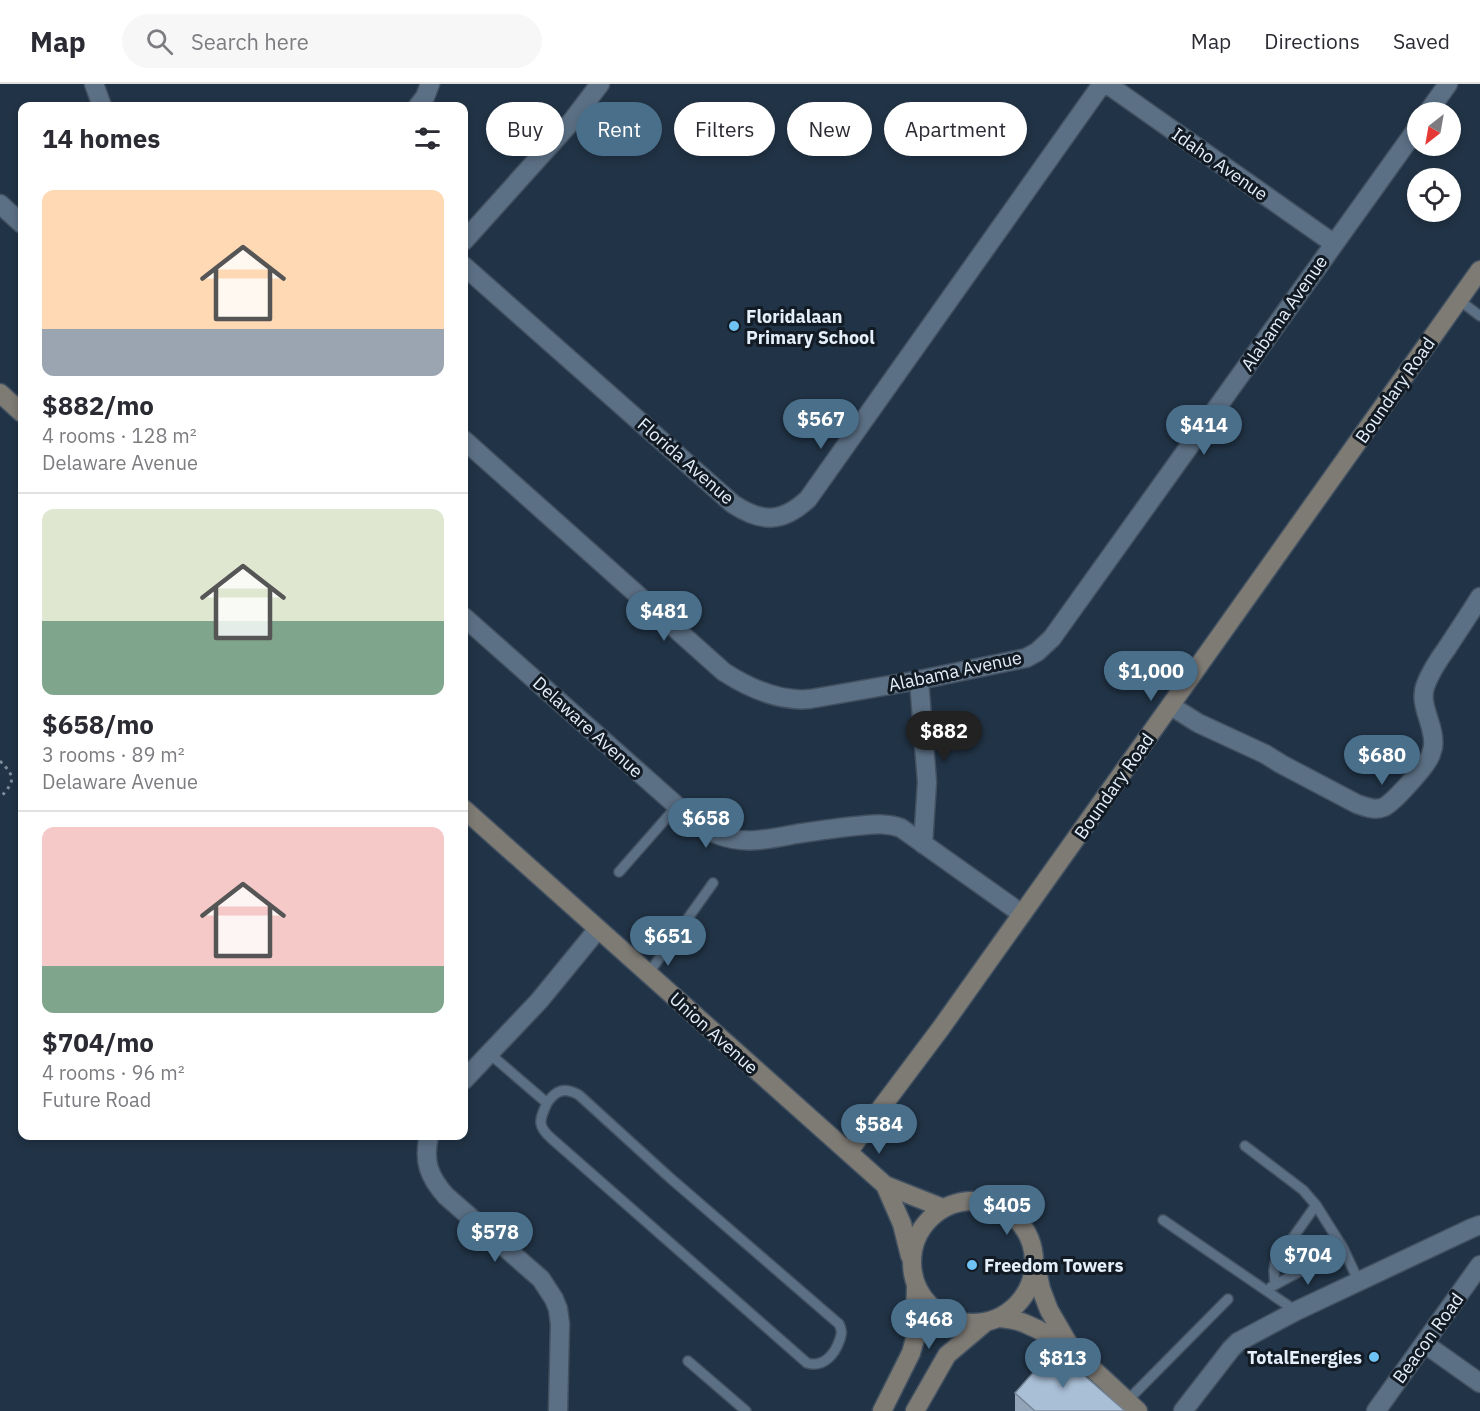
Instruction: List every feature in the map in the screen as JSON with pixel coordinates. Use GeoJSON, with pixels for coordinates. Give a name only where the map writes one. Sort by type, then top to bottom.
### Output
{"type":"FeatureCollection","features":[{"type":"Feature","properties":{"kind":"street"},"geometry":{"type":"LineString","coordinates":[[94,84],[101,102]]}},
{"type":"Feature","properties":{"kind":"street"},"geometry":{"type":"LineString","coordinates":[[421,102],[430,84]]}},
{"type":"Feature","properties":{"kind":"street"},"geometry":{"type":"LineString","coordinates":[[468,237],[571,122],[600,84]]}},
{"type":"Feature","properties":{"kind":"street","name":"Florida Avenue"},"geometry":{"type":"LineString","coordinates":[[468,270],[733,504],[748,513],[763,517],[787,515],[808,499],[1101,84]]}},
{"type":"Feature","properties":{"kind":"street","name":"Idaho Avenue"},"geometry":{"type":"LineString","coordinates":[[1107,84],[1334,243]]}},
{"type":"Feature","properties":{"kind":"street"},"geometry":{"type":"LineString","coordinates":[[1435,102],[1448,84]]}},
{"type":"Feature","properties":{"kind":"street","name":"Alabama Avenue"},"geometry":{"type":"LineString","coordinates":[[468,444],[716,664],[736,679],[765,693],[799,700],[919,680],[1026,658],[1037,652],[1052,638],[1407,142]]}},
{"type":"Feature","properties":{"kind":"street"},"geometry":{"type":"LineString","coordinates":[[0,204],[18,220]]}},
{"type":"Feature","properties":{"kind":"street","name":"Boundary Road"},"geometry":{"type":"LineString","coordinates":[[848,1152],[947,1019],[1480,270]]}},
{"type":"Feature","properties":{"kind":"street"},"geometry":{"type":"LineString","coordinates":[[0,393],[18,409]]}},
{"type":"Feature","properties":{"kind":"street"},"geometry":{"type":"LineString","coordinates":[[1171,706],[1198,723],[1265,754],[1357,804],[1376,809],[1384,807],[1397,796],[1430,758],[1433,739],[1423,700],[1424,690],[1431,673],[1480,597]]}},
{"type":"Feature","properties":{"kind":"street","name":"Delaware Avenue"},"geometry":{"type":"LineString","coordinates":[[468,621],[677,806],[709,831],[731,839],[746,841],[837,828],[892,824],[901,828],[1022,914]]}},
{"type":"Feature","properties":{"kind":"street"},"geometry":{"type":"LineString","coordinates":[[919,680],[927,782],[922,844]]}},
{"type":"Feature","properties":{"kind":"street","name":"Union Avenue"},"geometry":{"type":"LineString","coordinates":[[468,813],[885,1185],[943,1208]]}},
{"type":"Feature","properties":{"kind":"street"},"geometry":{"type":"LineString","coordinates":[[468,1076],[538,1001],[598,929]]}},
{"type":"Feature","properties":{"kind":"street"},"geometry":{"type":"LineString","coordinates":[[428,1140],[428,1169],[434,1182],[446,1196],[541,1279],[554,1299],[561,1324],[558,1411]]}},
{"type":"Feature","properties":{"kind":"street","name":"Union Avenue"},"geometry":{"type":"LineString","coordinates":[[885,1185],[902,1224],[912,1263]]}},
{"type":"Feature","properties":{"kind":"street"},"geometry":{"type":"LineString","coordinates":[[882,1411],[911,1353],[915,1339],[916,1284],[912,1263],[913,1247],[919,1231],[929,1218],[943,1208],[963,1201],[984,1201],[1004,1209],[1020,1222],[1031,1240],[1041,1289],[1049,1311],[1075,1355]]}},
{"type":"Feature","properties":{"kind":"street"},"geometry":{"type":"LineString","coordinates":[[1182,1411],[1235,1344],[1296,1311],[1480,1225]]}},
{"type":"Feature","properties":{"kind":"street"},"geometry":{"type":"LineString","coordinates":[[921,1405],[947,1355],[992,1320],[1014,1308],[1025,1294],[1032,1279],[1035,1261]]}},
{"type":"Feature","properties":{"kind":"street","name":"Beacon Road"},"geometry":{"type":"LineString","coordinates":[[1376,1411],[1480,1265]]}},
{"type":"Feature","properties":{"kind":"street"},"geometry":{"type":"LineString","coordinates":[[916,1284],[924,1299],[937,1311],[952,1319],[968,1323],[1017,1320],[1035,1327],[1075,1355],[1133,1406]]}},
{"type":"Feature","properties":{"kind":"street"},"geometry":{"type":"LineString","coordinates":[[1425,1344],[1480,1383]]}},
{"type":"Feature","properties":{"kind":"lane"},"geometry":{"type":"LineString","coordinates":[[1459,300],[1480,316]]}},
{"type":"Feature","properties":{"kind":"lane"},"geometry":{"type":"LineString","coordinates":[[619,872],[677,806]]}},
{"type":"Feature","properties":{"kind":"lane"},"geometry":{"type":"LineString","coordinates":[[648,974],[713,883]]}},
{"type":"Feature","properties":{"kind":"lane"},"geometry":{"type":"LineString","coordinates":[[490,1053],[547,1103]]}},
{"type":"Feature","properties":{"kind":"lane"},"geometry":{"type":"LineString","coordinates":[[572,1091],[579,1095],[669,1177],[841,1326],[838,1346],[832,1355],[814,1365],[807,1363],[552,1140],[540,1124],[547,1103],[557,1092],[572,1091]]}},
{"type":"Feature","properties":{"kind":"lane"},"geometry":{"type":"LineString","coordinates":[[1245,1146],[1303,1190],[1316,1205],[1343,1248],[1359,1282]]}},
{"type":"Feature","properties":{"kind":"lane"},"geometry":{"type":"LineString","coordinates":[[1275,1285],[1275,1263],[1316,1205]]}},
{"type":"Feature","properties":{"kind":"lane"},"geometry":{"type":"LineString","coordinates":[[1164,1220],[1296,1311]]}},
{"type":"Feature","properties":{"kind":"lane"},"geometry":{"type":"LineString","coordinates":[[1266,1290],[1343,1248]]}},
{"type":"Feature","properties":{"kind":"lane"},"geometry":{"type":"LineString","coordinates":[[1133,1406],[1228,1299]]}},
{"type":"Feature","properties":{"kind":"lane"},"geometry":{"type":"LineString","coordinates":[[688,1361],[746,1411]]}},
{"type":"Feature","properties":{"kind":"path"},"geometry":{"type":"LineString","coordinates":[[0,761],[11,772],[12,779],[6,792],[0,798]]}},
{"type":"Feature","properties":{"kind":"building"},"geometry":{"type":"Polygon","coordinates":[[[1054,1349],[1125,1411],[1035,1411],[1015,1393],[1054,1349]]]}},
{"type":"Feature","properties":{"kind":"place","name":"Floridalaan Primary School"},"geometry":{"type":"Point","coordinates":[734,326]}},
{"type":"Feature","properties":{"kind":"place","name":"Freedom Towers"},"geometry":{"type":"Point","coordinates":[972,1265]}},
{"type":"Feature","properties":{"kind":"place","name":"TotalEnergies"},"geometry":{"type":"Point","coordinates":[1374,1357]}}]}
